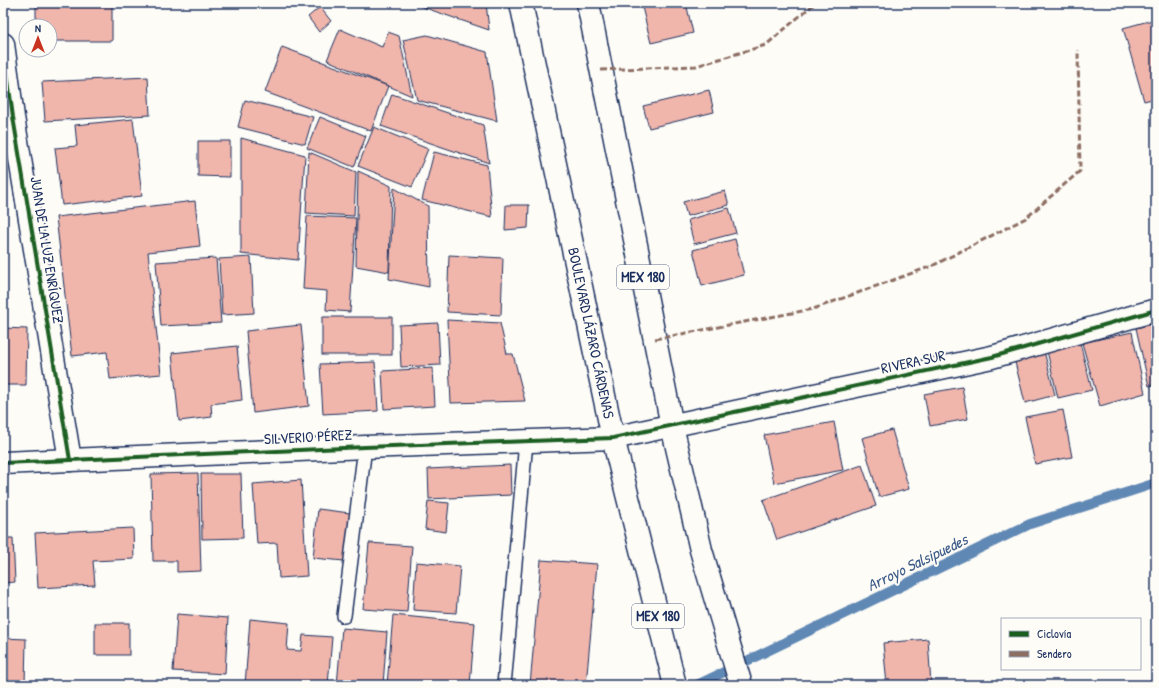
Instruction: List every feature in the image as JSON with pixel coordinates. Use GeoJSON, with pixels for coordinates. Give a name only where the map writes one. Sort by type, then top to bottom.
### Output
{"type":"FeatureCollection","features":[{"type":"Feature","properties":{"kind":"street","name":"BOULEVARD LÁZARO CÁRDENAS"},"geometry":{"type":"LineString","coordinates":[[521,3],[613,438],[675,685]]}},
{"type":"Feature","properties":{"kind":"street","name":"MEX 180"},"geometry":{"type":"LineString","coordinates":[[588,3],[672,426],[701,550],[741,685]]}},
{"type":"Feature","properties":{"kind":"street","name":"JUAN DE LA LUZ ENRÍQUEZ"},"geometry":{"type":"LineString","coordinates":[[3,44],[8,117],[70,460]]}},
{"type":"Feature","properties":{"kind":"street","name":"RIVERA SUR"},"geometry":{"type":"LineString","coordinates":[[613,438],[992,357],[1156,310]]}},
{"type":"Feature","properties":{"kind":"street","name":"SILVERIO PÉREZ"},"geometry":{"type":"LineString","coordinates":[[3,463],[613,438]]}},
{"type":"Feature","properties":{"kind":"lane"},"geometry":{"type":"LineString","coordinates":[[504,685],[526,442]]}},
{"type":"Feature","properties":{"kind":"lane","name":"SILVERIO PÉREZ"},"geometry":{"type":"LineString","coordinates":[[344,616],[365,447]]}},
{"type":"Feature","properties":{"kind":"building"},"geometry":{"type":"Polygon","coordinates":[[[36,3],[112,3],[112,41],[58,41],[58,18],[36,18],[36,3]]]}},
{"type":"Feature","properties":{"kind":"building"},"geometry":{"type":"Polygon","coordinates":[[[411,3],[486,3],[489,30],[411,3]]]}},
{"type":"Feature","properties":{"kind":"building"},"geometry":{"type":"Polygon","coordinates":[[[641,3],[686,3],[693,33],[651,43],[641,3]]]}},
{"type":"Feature","properties":{"kind":"building"},"geometry":{"type":"Polygon","coordinates":[[[320,7],[331,21],[319,32],[308,17],[320,7]]]}},
{"type":"Feature","properties":{"kind":"building"},"geometry":{"type":"Polygon","coordinates":[[[1156,19],[1156,98],[1144,101],[1123,28],[1156,19]]]}},
{"type":"Feature","properties":{"kind":"building"},"geometry":{"type":"Polygon","coordinates":[[[340,29],[382,47],[388,32],[399,36],[412,96],[327,60],[340,29]]]}},
{"type":"Feature","properties":{"kind":"building"},"geometry":{"type":"Polygon","coordinates":[[[427,35],[487,52],[497,121],[417,100],[403,40],[427,35]]]}},
{"type":"Feature","properties":{"kind":"building"},"geometry":{"type":"Polygon","coordinates":[[[282,47],[388,86],[371,131],[265,92],[282,47]]]}},
{"type":"Feature","properties":{"kind":"building"},"geometry":{"type":"Polygon","coordinates":[[[148,77],[150,115],[45,121],[42,82],[148,77]]]}},
{"type":"Feature","properties":{"kind":"building"},"geometry":{"type":"Polygon","coordinates":[[[709,90],[714,112],[649,128],[643,106],[709,90]]]}},
{"type":"Feature","properties":{"kind":"building"},"geometry":{"type":"Polygon","coordinates":[[[392,94],[483,125],[489,163],[381,126],[392,94]]]}},
{"type":"Feature","properties":{"kind":"building"},"geometry":{"type":"Polygon","coordinates":[[[245,100],[313,117],[305,144],[238,127],[245,100]]]}},
{"type":"Feature","properties":{"kind":"building"},"geometry":{"type":"Polygon","coordinates":[[[320,117],[366,136],[354,167],[307,148],[320,117]]]}},
{"type":"Feature","properties":{"kind":"building"},"geometry":{"type":"Polygon","coordinates":[[[133,119],[142,196],[62,205],[55,148],[77,146],[75,125],[133,119]]]}},
{"type":"Feature","properties":{"kind":"building"},"geometry":{"type":"Polygon","coordinates":[[[374,127],[428,149],[412,187],[358,166],[374,127]]]}},
{"type":"Feature","properties":{"kind":"building"},"geometry":{"type":"Polygon","coordinates":[[[241,138],[305,155],[298,260],[241,254],[241,138]]]}},
{"type":"Feature","properties":{"kind":"building"},"geometry":{"type":"Polygon","coordinates":[[[198,141],[230,141],[230,177],[198,176],[198,141]]]}},
{"type":"Feature","properties":{"kind":"building"},"geometry":{"type":"Polygon","coordinates":[[[309,152],[356,172],[354,216],[306,213],[309,152]]]}},
{"type":"Feature","properties":{"kind":"building"},"geometry":{"type":"Polygon","coordinates":[[[434,152],[487,165],[492,217],[422,200],[434,152]]]}},
{"type":"Feature","properties":{"kind":"building"},"geometry":{"type":"Polygon","coordinates":[[[358,171],[391,186],[389,272],[356,266],[358,171]]]}},
{"type":"Feature","properties":{"kind":"building"},"geometry":{"type":"Polygon","coordinates":[[[394,188],[428,206],[429,287],[389,279],[394,188]]]}},
{"type":"Feature","properties":{"kind":"building"},"geometry":{"type":"Polygon","coordinates":[[[725,191],[729,205],[687,216],[683,202],[725,191]]]}},
{"type":"Feature","properties":{"kind":"building"},"geometry":{"type":"Polygon","coordinates":[[[195,201],[200,246],[148,252],[161,374],[110,379],[107,352],[72,356],[56,217],[195,201]]]}},
{"type":"Feature","properties":{"kind":"building"},"geometry":{"type":"Polygon","coordinates":[[[506,205],[529,205],[528,228],[505,230],[506,205]]]}},
{"type":"Feature","properties":{"kind":"building"},"geometry":{"type":"Polygon","coordinates":[[[729,208],[736,233],[694,244],[688,220],[729,208]]]}},
{"type":"Feature","properties":{"kind":"building"},"geometry":{"type":"Polygon","coordinates":[[[307,216],[356,218],[350,312],[326,310],[327,291],[303,289],[307,216]]]}},
{"type":"Feature","properties":{"kind":"building"},"geometry":{"type":"Polygon","coordinates":[[[735,239],[744,275],[702,286],[693,250],[735,239]]]}},
{"type":"Feature","properties":{"kind":"building"},"geometry":{"type":"Polygon","coordinates":[[[449,255],[503,258],[501,315],[447,312],[449,255]]]}},
{"type":"Feature","properties":{"kind":"building"},"geometry":{"type":"Polygon","coordinates":[[[251,257],[254,313],[222,315],[219,259],[251,257]]]}},
{"type":"Feature","properties":{"kind":"building"},"geometry":{"type":"Polygon","coordinates":[[[216,258],[221,323],[161,326],[156,262],[216,258]]]}},
{"type":"Feature","properties":{"kind":"building"},"geometry":{"type":"Polygon","coordinates":[[[322,317],[392,317],[392,355],[322,355],[322,317]]]}},
{"type":"Feature","properties":{"kind":"building"},"geometry":{"type":"Polygon","coordinates":[[[447,320],[500,323],[507,354],[513,354],[525,401],[451,403],[447,320]]]}},
{"type":"Feature","properties":{"kind":"building"},"geometry":{"type":"Polygon","coordinates":[[[438,323],[440,365],[401,367],[399,325],[438,323]]]}},
{"type":"Feature","properties":{"kind":"building"},"geometry":{"type":"Polygon","coordinates":[[[1156,323],[1156,385],[1149,386],[1136,328],[1156,323]]]}},
{"type":"Feature","properties":{"kind":"building"},"geometry":{"type":"Polygon","coordinates":[[[301,325],[309,406],[253,413],[246,331],[301,325]]]}},
{"type":"Feature","properties":{"kind":"building"},"geometry":{"type":"Polygon","coordinates":[[[3,328],[27,329],[26,385],[3,385],[3,328]]]}},
{"type":"Feature","properties":{"kind":"building"},"geometry":{"type":"Polygon","coordinates":[[[1132,332],[1145,393],[1100,406],[1082,343],[1132,332]]]}},
{"type":"Feature","properties":{"kind":"building"},"geometry":{"type":"Polygon","coordinates":[[[1080,343],[1092,390],[1058,398],[1047,351],[1080,343]]]}},
{"type":"Feature","properties":{"kind":"building"},"geometry":{"type":"Polygon","coordinates":[[[237,346],[242,400],[211,404],[212,417],[179,421],[172,353],[237,346]]]}},
{"type":"Feature","properties":{"kind":"building"},"geometry":{"type":"Polygon","coordinates":[[[1044,351],[1055,395],[1025,403],[1014,358],[1044,351]]]}},
{"type":"Feature","properties":{"kind":"building"},"geometry":{"type":"Polygon","coordinates":[[[375,362],[378,411],[323,414],[320,364],[375,362]]]}},
{"type":"Feature","properties":{"kind":"building"},"geometry":{"type":"Polygon","coordinates":[[[433,368],[435,406],[384,409],[382,371],[433,368]]]}},
{"type":"Feature","properties":{"kind":"building"},"geometry":{"type":"Polygon","coordinates":[[[962,387],[968,419],[930,426],[924,394],[962,387]]]}},
{"type":"Feature","properties":{"kind":"building"},"geometry":{"type":"Polygon","coordinates":[[[1063,410],[1072,457],[1035,464],[1025,417],[1063,410]]]}},
{"type":"Feature","properties":{"kind":"building"},"geometry":{"type":"Polygon","coordinates":[[[834,422],[843,470],[774,483],[764,435],[834,422]]]}},
{"type":"Feature","properties":{"kind":"building"},"geometry":{"type":"Polygon","coordinates":[[[892,430],[909,489],[879,497],[862,438],[892,430]]]}},
{"type":"Feature","properties":{"kind":"building"},"geometry":{"type":"Polygon","coordinates":[[[510,465],[511,495],[429,499],[428,469],[510,465]]]}},
{"type":"Feature","properties":{"kind":"building"},"geometry":{"type":"Polygon","coordinates":[[[862,465],[876,506],[777,540],[763,500],[862,465]]]}},
{"type":"Feature","properties":{"kind":"building"},"geometry":{"type":"Polygon","coordinates":[[[198,473],[201,571],[177,572],[177,561],[153,561],[151,474],[198,473]]]}},
{"type":"Feature","properties":{"kind":"building"},"geometry":{"type":"Polygon","coordinates":[[[201,474],[241,474],[243,538],[202,539],[201,474]]]}},
{"type":"Feature","properties":{"kind":"building"},"geometry":{"type":"Polygon","coordinates":[[[301,480],[307,576],[279,578],[277,543],[257,544],[253,484],[301,480]]]}},
{"type":"Feature","properties":{"kind":"building"},"geometry":{"type":"Polygon","coordinates":[[[428,501],[449,503],[446,532],[425,529],[428,501]]]}},
{"type":"Feature","properties":{"kind":"building"},"geometry":{"type":"Polygon","coordinates":[[[318,509],[350,513],[344,561],[313,558],[318,509]]]}},
{"type":"Feature","properties":{"kind":"building"},"geometry":{"type":"Polygon","coordinates":[[[133,528],[134,559],[93,561],[95,585],[38,588],[35,533],[133,528]]]}},
{"type":"Feature","properties":{"kind":"building"},"geometry":{"type":"Polygon","coordinates":[[[3,538],[13,538],[15,582],[3,583],[3,538]]]}},
{"type":"Feature","properties":{"kind":"building"},"geometry":{"type":"Polygon","coordinates":[[[369,543],[412,546],[407,612],[363,609],[369,543]]]}},
{"type":"Feature","properties":{"kind":"building"},"geometry":{"type":"Polygon","coordinates":[[[541,560],[597,564],[586,685],[530,685],[541,560]]]}},
{"type":"Feature","properties":{"kind":"building"},"geometry":{"type":"Polygon","coordinates":[[[416,562],[460,566],[456,613],[413,610],[416,562]]]}},
{"type":"Feature","properties":{"kind":"building"},"geometry":{"type":"Polygon","coordinates":[[[177,614],[228,618],[225,674],[173,671],[177,614]]]}},
{"type":"Feature","properties":{"kind":"building"},"geometry":{"type":"Polygon","coordinates":[[[393,615],[475,623],[470,685],[387,685],[393,615]]]}},
{"type":"Feature","properties":{"kind":"building"},"geometry":{"type":"Polygon","coordinates":[[[250,619],[289,623],[287,650],[301,651],[303,635],[332,637],[328,685],[245,685],[250,619]]]}},
{"type":"Feature","properties":{"kind":"building"},"geometry":{"type":"Polygon","coordinates":[[[95,623],[129,623],[129,655],[95,655],[95,623]]]}},
{"type":"Feature","properties":{"kind":"building"},"geometry":{"type":"Polygon","coordinates":[[[342,628],[387,632],[383,685],[337,685],[342,628]]]}},
{"type":"Feature","properties":{"kind":"building"},"geometry":{"type":"Polygon","coordinates":[[[3,638],[26,639],[25,685],[3,685],[3,638]]]}},
{"type":"Feature","properties":{"kind":"building"},"geometry":{"type":"Polygon","coordinates":[[[928,639],[931,685],[887,685],[883,643],[928,639]]]}},
{"type":"Feature","properties":{"kind":"waterway","name":"Arroyo Salsipuedes"},"geometry":{"type":"LineString","coordinates":[[697,685],[1030,524],[1156,483]]}},
{"type":"Feature","properties":{"kind":"marked path"},"geometry":{"type":"LineString","coordinates":[[601,70],[696,66],[766,45],[815,3]]}},
{"type":"Feature","properties":{"kind":"marked path"},"geometry":{"type":"LineString","coordinates":[[655,339],[813,309],[932,266],[1026,218],[1080,171],[1078,50]]}},
{"type":"Feature","properties":{"kind":"cycle path"},"geometry":{"type":"LineString","coordinates":[[3,44],[13,117],[70,460]]}},
{"type":"Feature","properties":{"kind":"cycle path"},"geometry":{"type":"LineString","coordinates":[[3,463],[613,438],[992,357],[1156,310]]}}]}
